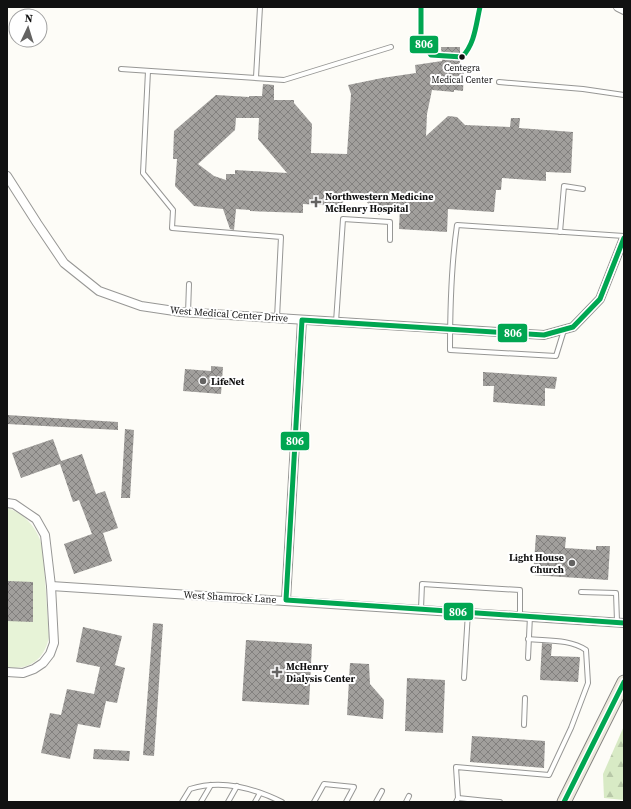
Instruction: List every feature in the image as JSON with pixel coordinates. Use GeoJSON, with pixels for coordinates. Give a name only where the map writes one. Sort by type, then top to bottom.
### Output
{"type":"FeatureCollection","features":[{"type":"Feature","properties":{"kind":"main road"},"geometry":{"type":"LineString","coordinates":[[564,802],[624,682]]}},
{"type":"Feature","properties":{"kind":"street"},"geometry":{"type":"LineString","coordinates":[[618,7],[624,10]]}},
{"type":"Feature","properties":{"kind":"street","name":"West Medical Center Drive"},"geometry":{"type":"LineString","coordinates":[[7,176],[36,223],[64,263],[99,291],[141,306],[188,313],[544,335],[573,327],[600,299],[624,237]]}},
{"type":"Feature","properties":{"kind":"street"},"geometry":{"type":"LineString","coordinates":[[286,600],[302,320]]}},
{"type":"Feature","properties":{"kind":"street"},"geometry":{"type":"LineString","coordinates":[[7,502],[14,504],[36,519],[45,535],[51,586],[54,643],[50,654],[43,663],[34,669],[23,672],[7,672]]}},
{"type":"Feature","properties":{"kind":"street","name":"West Shamrock Lane"},"geometry":{"type":"LineString","coordinates":[[51,586],[620,622]]}},
{"type":"Feature","properties":{"kind":"lane"},"geometry":{"type":"LineString","coordinates":[[256,77],[260,7]]}},
{"type":"Feature","properties":{"kind":"lane"},"geometry":{"type":"LineString","coordinates":[[421,7],[422,40],[431,55],[436,56]]}},
{"type":"Feature","properties":{"kind":"lane"},"geometry":{"type":"LineString","coordinates":[[462,57],[470,48],[480,7]]}},
{"type":"Feature","properties":{"kind":"lane"},"geometry":{"type":"LineString","coordinates":[[121,69],[284,80],[391,47]]}},
{"type":"Feature","properties":{"kind":"lane"},"geometry":{"type":"LineString","coordinates":[[148,70],[143,173],[173,210],[172,228],[282,237],[277,318]]}},
{"type":"Feature","properties":{"kind":"lane"},"geometry":{"type":"LineString","coordinates":[[499,82],[583,89],[624,96]]}},
{"type":"Feature","properties":{"kind":"lane"},"geometry":{"type":"LineString","coordinates":[[560,232],[564,186],[583,189]]}},
{"type":"Feature","properties":{"kind":"lane"},"geometry":{"type":"LineString","coordinates":[[336,322],[343,219],[390,222],[390,240]]}},
{"type":"Feature","properties":{"kind":"lane"},"geometry":{"type":"LineString","coordinates":[[564,329],[556,356],[450,350],[454,243],[457,225],[624,237]]}},
{"type":"Feature","properties":{"kind":"lane"},"geometry":{"type":"LineString","coordinates":[[188,313],[189,284]]}},
{"type":"Feature","properties":{"kind":"lane"},"geometry":{"type":"LineString","coordinates":[[421,609],[422,584],[520,590],[520,615]]}},
{"type":"Feature","properties":{"kind":"lane"},"geometry":{"type":"LineString","coordinates":[[581,592],[616,593],[620,622]]}},
{"type":"Feature","properties":{"kind":"lane"},"geometry":{"type":"LineString","coordinates":[[464,678],[468,612]]}},
{"type":"Feature","properties":{"kind":"lane"},"geometry":{"type":"LineString","coordinates":[[528,658],[530,616]]}},
{"type":"Feature","properties":{"kind":"lane"},"geometry":{"type":"LineString","coordinates":[[500,802],[457,800],[456,767],[549,775],[571,728],[588,683],[586,650],[578,644],[528,639]]}},
{"type":"Feature","properties":{"kind":"lane"},"geometry":{"type":"LineString","coordinates":[[524,725],[525,698]]}},
{"type":"Feature","properties":{"kind":"lane"},"geometry":{"type":"LineString","coordinates":[[182,802],[190,788],[222,784],[237,786],[282,802]]}},
{"type":"Feature","properties":{"kind":"lane"},"geometry":{"type":"LineString","coordinates":[[314,802],[324,784],[354,787],[346,802]]}},
{"type":"Feature","properties":{"kind":"lane"},"geometry":{"type":"LineString","coordinates":[[201,802],[211,785]]}},
{"type":"Feature","properties":{"kind":"lane"},"geometry":{"type":"LineString","coordinates":[[228,802],[237,786]]}},
{"type":"Feature","properties":{"kind":"lane"},"geometry":{"type":"LineString","coordinates":[[376,802],[382,791]]}},
{"type":"Feature","properties":{"kind":"lane"},"geometry":{"type":"LineString","coordinates":[[255,802],[260,793]]}},
{"type":"Feature","properties":{"kind":"lane"},"geometry":{"type":"LineString","coordinates":[[406,802],[409,796]]}},
{"type":"Feature","properties":{"kind":"green space"},"geometry":{"type":"Polygon","coordinates":[[[7,508],[20,514],[31,524],[41,543],[43,550],[49,637],[40,657],[29,665],[15,668],[7,667],[7,508]]]}},
{"type":"Feature","properties":{"kind":"green space"},"geometry":{"type":"Polygon","coordinates":[[[624,726],[624,800],[604,798],[603,774],[624,726]]]}},
{"type":"Feature","properties":{"kind":"building"},"geometry":{"type":"Polygon","coordinates":[[[441,47],[460,47],[460,71],[464,71],[463,91],[454,90],[454,92],[432,90],[427,114],[426,136],[448,116],[457,117],[465,125],[510,127],[511,118],[520,118],[519,128],[573,132],[571,173],[546,172],[546,181],[502,178],[501,190],[496,190],[494,212],[448,209],[447,232],[399,229],[400,207],[389,206],[379,215],[361,196],[351,195],[339,206],[303,204],[303,213],[236,209],[234,230],[230,229],[223,209],[194,206],[175,186],[177,159],[173,159],[174,131],[216,95],[249,97],[262,96],[263,84],[274,85],[274,100],[294,100],[294,103],[312,124],[311,153],[347,154],[351,94],[348,85],[416,73],[415,65],[442,61],[441,47]],[[236,118],[235,130],[198,164],[214,176],[226,180],[226,174],[235,174],[235,170],[287,173],[258,139],[259,118],[236,118]]]}},
{"type":"Feature","properties":{"kind":"building","name":"LifeNet"},"geometry":{"type":"Polygon","coordinates":[[[211,366],[223,367],[221,394],[183,391],[185,369],[211,371],[211,366]]]}},
{"type":"Feature","properties":{"kind":"building"},"geometry":{"type":"Polygon","coordinates":[[[483,372],[557,377],[555,389],[545,388],[545,406],[493,402],[494,386],[483,386],[483,372]]]}},
{"type":"Feature","properties":{"kind":"building"},"geometry":{"type":"Polygon","coordinates":[[[7,415],[118,422],[118,430],[7,424],[7,415]]]}},
{"type":"Feature","properties":{"kind":"building"},"geometry":{"type":"Polygon","coordinates":[[[125,429],[134,430],[130,498],[121,498],[125,429]]]}},
{"type":"Feature","properties":{"kind":"building"},"geometry":{"type":"Polygon","coordinates":[[[53,439],[61,461],[82,454],[96,494],[105,491],[118,528],[103,533],[112,561],[74,574],[64,544],[92,534],[79,500],[73,502],[60,464],[21,478],[12,453],[53,439]]]}},
{"type":"Feature","properties":{"kind":"building","name":"Light House Church"},"geometry":{"type":"Polygon","coordinates":[[[536,535],[566,537],[565,548],[596,550],[596,546],[610,546],[608,580],[533,575],[536,535]]]}},
{"type":"Feature","properties":{"kind":"building"},"geometry":{"type":"Polygon","coordinates":[[[8,581],[33,582],[33,622],[7,621],[8,581]]]}},
{"type":"Feature","properties":{"kind":"building"},"geometry":{"type":"Polygon","coordinates":[[[153,623],[163,624],[154,756],[143,755],[153,623]]]}},
{"type":"Feature","properties":{"kind":"building"},"geometry":{"type":"Polygon","coordinates":[[[83,627],[122,636],[115,665],[125,668],[117,703],[106,701],[100,728],[78,724],[70,759],[41,753],[50,713],[61,715],[67,689],[94,694],[100,667],[76,662],[83,627]]]}},
{"type":"Feature","properties":{"kind":"building","name":"McHenry Dialysis Center"},"geometry":{"type":"Polygon","coordinates":[[[246,640],[312,644],[309,705],[242,701],[246,640]]]}},
{"type":"Feature","properties":{"kind":"building"},"geometry":{"type":"Polygon","coordinates":[[[542,643],[552,644],[551,656],[580,657],[578,682],[540,680],[542,643]]]}},
{"type":"Feature","properties":{"kind":"building"},"geometry":{"type":"Polygon","coordinates":[[[350,663],[369,664],[370,684],[384,700],[383,719],[347,715],[350,663]]]}},
{"type":"Feature","properties":{"kind":"building"},"geometry":{"type":"Polygon","coordinates":[[[407,678],[445,680],[443,733],[405,731],[407,678]]]}},
{"type":"Feature","properties":{"kind":"building"},"geometry":{"type":"Polygon","coordinates":[[[472,736],[545,741],[544,768],[470,762],[472,736]]]}},
{"type":"Feature","properties":{"kind":"building"},"geometry":{"type":"Polygon","coordinates":[[[94,749],[130,751],[129,761],[93,759],[94,749]]]}},
{"type":"Feature","properties":{"kind":"transit line","name":"806"},"geometry":{"type":"LineString","coordinates":[[421,7],[421,40],[431,55],[462,57],[470,46],[480,7]]}},
{"type":"Feature","properties":{"kind":"transit line","name":"806"},"geometry":{"type":"LineString","coordinates":[[624,238],[600,299],[573,327],[544,335],[302,320],[286,600],[624,623]]}},
{"type":"Feature","properties":{"kind":"transit line","name":"806"},"geometry":{"type":"LineString","coordinates":[[564,802],[624,682]]}},
{"type":"Feature","properties":{"kind":"place","name":"Centegra Medical Center"},"geometry":{"type":"Point","coordinates":[462,57]}},
{"type":"Feature","properties":{"kind":"place","name":"Northwestern Medicine McHenry Hospital"},"geometry":{"type":"Point","coordinates":[316,202]}},
{"type":"Feature","properties":{"kind":"place","name":"LifeNet"},"geometry":{"type":"Point","coordinates":[203,381]}},
{"type":"Feature","properties":{"kind":"place","name":"Light House Church"},"geometry":{"type":"Point","coordinates":[572,563]}},
{"type":"Feature","properties":{"kind":"place","name":"McHenry Dialysis Center"},"geometry":{"type":"Point","coordinates":[277,672]}}]}
